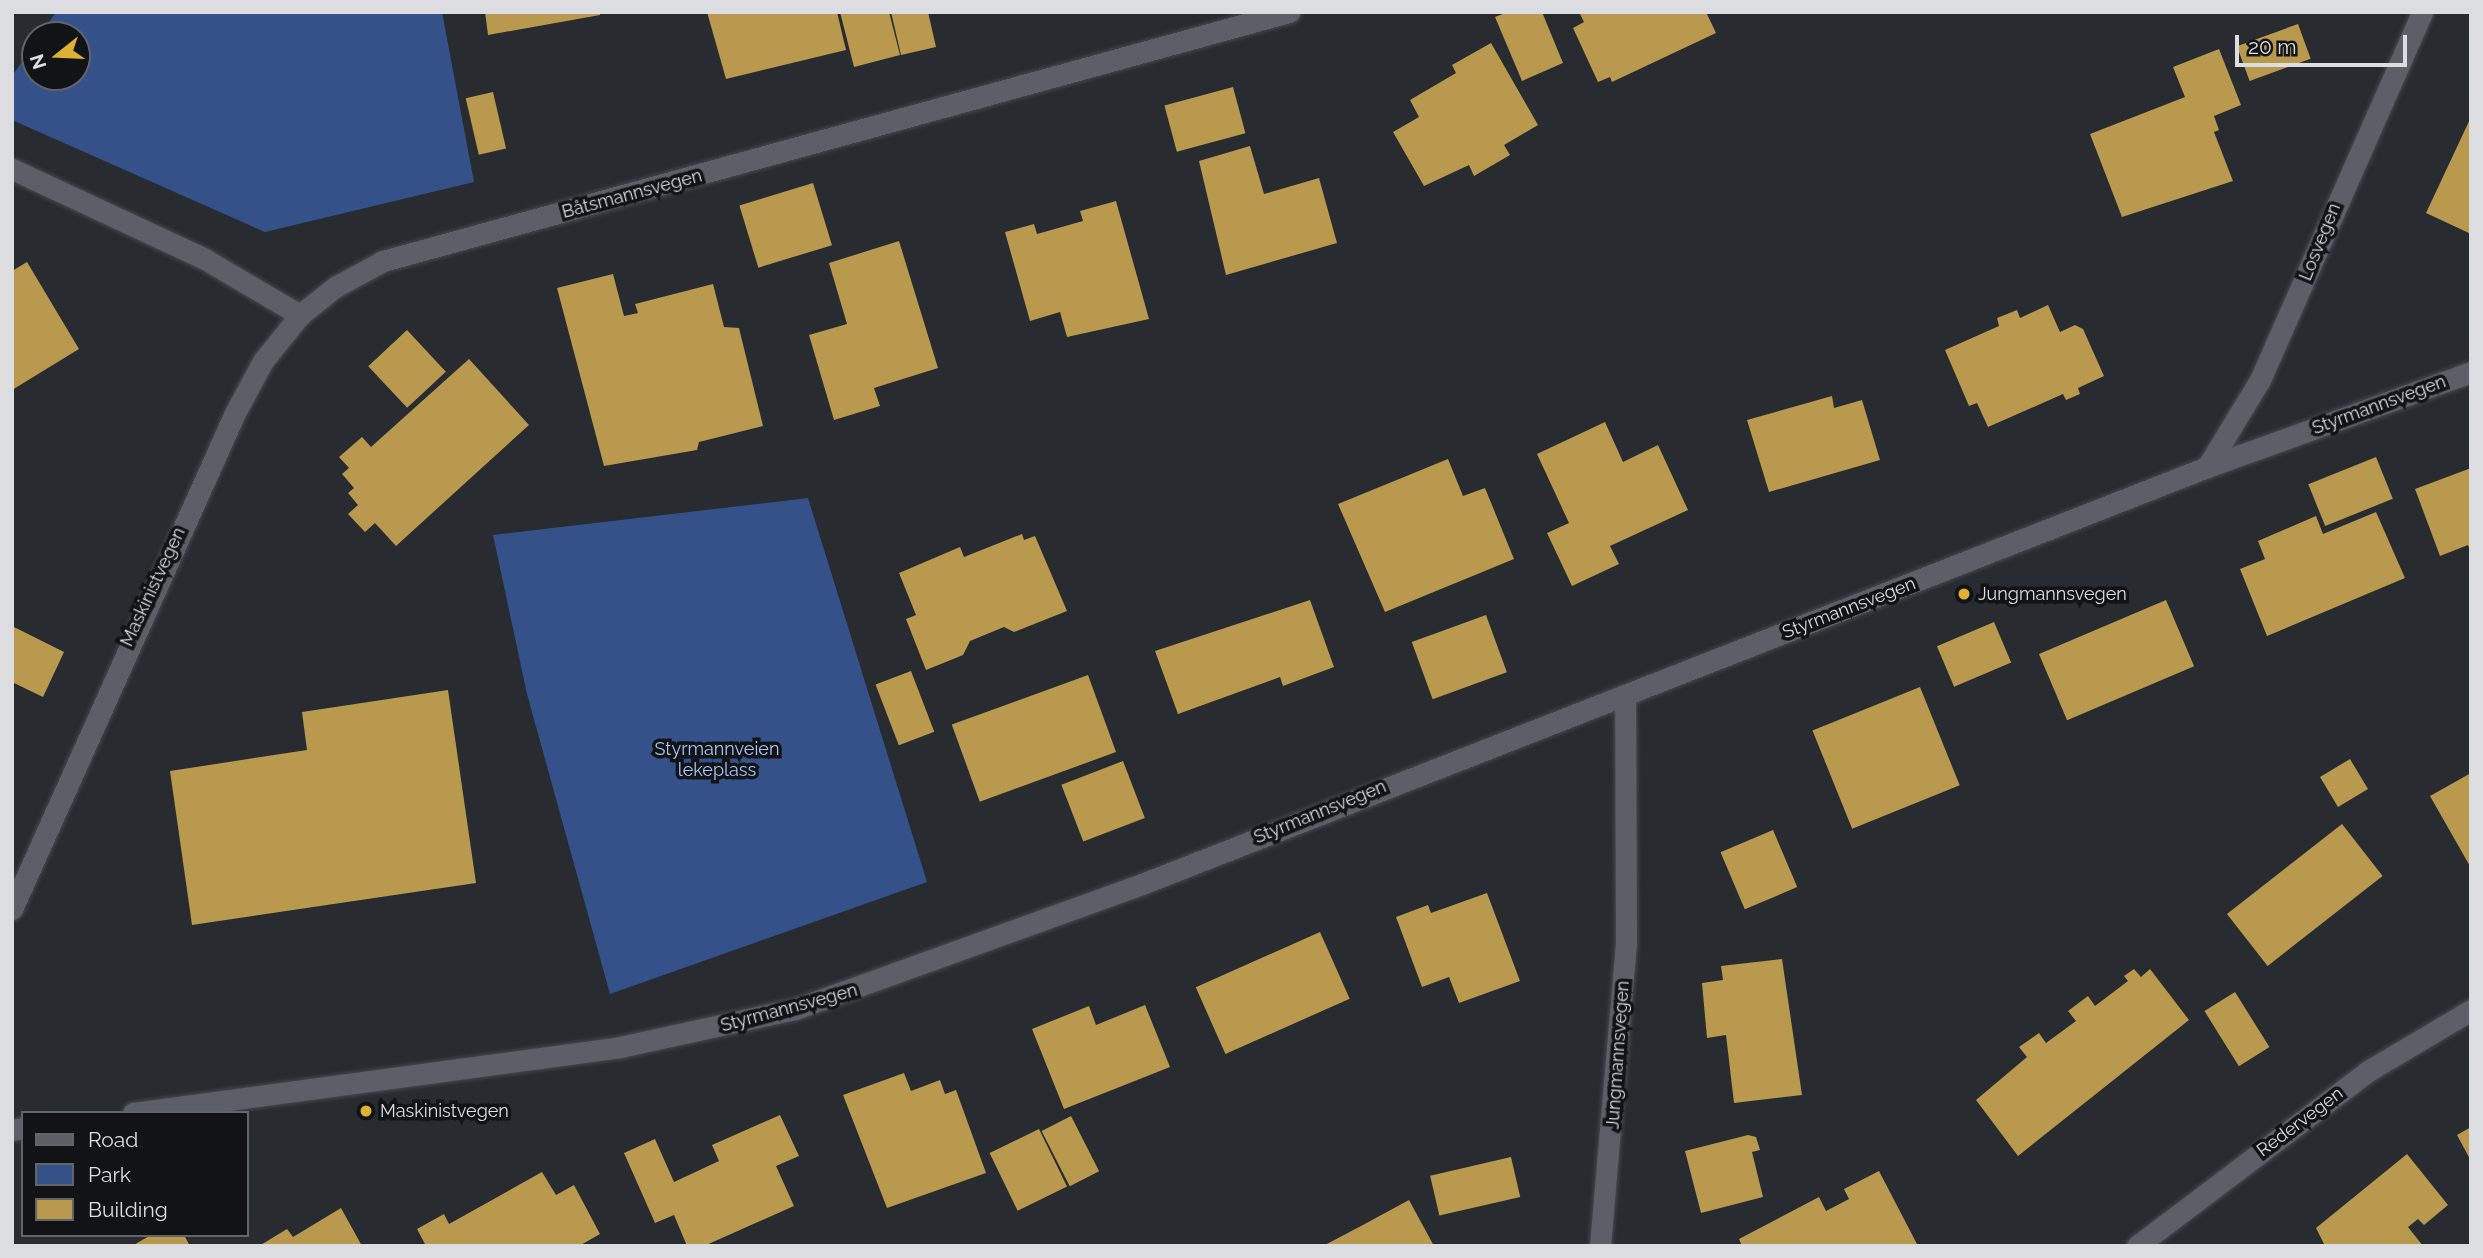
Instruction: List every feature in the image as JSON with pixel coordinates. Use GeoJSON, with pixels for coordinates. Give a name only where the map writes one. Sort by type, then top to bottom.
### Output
{"type":"FeatureCollection","features":[{"type":"Feature","properties":{"kind":"street","name":"Båtsmannsvegen"},"geometry":{"type":"LineString","coordinates":[[300,315],[335,287],[383,261],[1289,12]]}},
{"type":"Feature","properties":{"kind":"street","name":"Losvegen"},"geometry":{"type":"LineString","coordinates":[[2207,467],[2260,380],[2422,12]]}},
{"type":"Feature","properties":{"kind":"street"},"geometry":{"type":"LineString","coordinates":[[12,169],[192,252],[300,315]]}},
{"type":"Feature","properties":{"kind":"street","name":"Maskinistvegen"},"geometry":{"type":"LineString","coordinates":[[12,909],[235,413],[263,361],[300,315]]}},
{"type":"Feature","properties":{"kind":"street","name":"Styrmannsvegen"},"geometry":{"type":"LineString","coordinates":[[148,1111],[620,1047],[795,1009],[1142,884],[2207,467],[2471,372]]}},
{"type":"Feature","properties":{"kind":"street","name":"Jungmannsvegen"},"geometry":{"type":"LineString","coordinates":[[1600,1246],[1626,944],[1625,695]]}},
{"type":"Feature","properties":{"kind":"street","name":"Redervegen"},"geometry":{"type":"LineString","coordinates":[[2137,1246],[2368,1071],[2471,1010]]}},
{"type":"Feature","properties":{"kind":"green space"},"geometry":{"type":"Polygon","coordinates":[[[56,12],[442,12],[474,182],[265,232],[12,120],[12,76],[21,63],[21,91],[91,91],[91,21],[50,21],[56,12]]]}},
{"type":"Feature","properties":{"kind":"green space","name":"Styrmannveien lekeplass"},"geometry":{"type":"Polygon","coordinates":[[[808,498],[927,882],[610,994],[527,694],[493,535],[808,498]]]}},
{"type":"Feature","properties":{"kind":"building"},"geometry":{"type":"Polygon","coordinates":[[[485,12],[600,12],[600,15],[488,35],[485,12]]]}},
{"type":"Feature","properties":{"kind":"building"},"geometry":{"type":"Polygon","coordinates":[[[707,12],[837,12],[846,50],[726,79],[707,12]]]}},
{"type":"Feature","properties":{"kind":"building"},"geometry":{"type":"Polygon","coordinates":[[[840,12],[889,12],[900,55],[854,67],[840,12]]]}},
{"type":"Feature","properties":{"kind":"building"},"geometry":{"type":"Polygon","coordinates":[[[891,12],[928,12],[936,47],[901,55],[891,12]]]}},
{"type":"Feature","properties":{"kind":"building"},"geometry":{"type":"Polygon","coordinates":[[[1508,12],[1542,12],[1563,63],[1522,81],[1495,17],[1508,12]]]}},
{"type":"Feature","properties":{"kind":"building"},"geometry":{"type":"Polygon","coordinates":[[[1579,12],[1706,12],[1716,33],[1612,82],[1610,77],[1598,82],[1573,28],[1584,22],[1579,12]]]}},
{"type":"Feature","properties":{"kind":"building"},"geometry":{"type":"Polygon","coordinates":[[[2298,24],[2311,59],[2250,81],[2237,46],[2298,24]]]}},
{"type":"Feature","properties":{"kind":"building"},"geometry":{"type":"Polygon","coordinates":[[[1491,43],[1538,125],[1504,145],[1510,155],[1474,176],[1469,165],[1424,186],[1393,132],[1419,117],[1410,100],[1456,73],[1452,65],[1491,43]]]}},
{"type":"Feature","properties":{"kind":"building"},"geometry":{"type":"Polygon","coordinates":[[[2219,49],[2241,105],[2214,116],[2219,130],[2214,132],[2233,181],[2122,217],[2090,134],[2185,97],[2173,67],[2219,49]]]}},
{"type":"Feature","properties":{"kind":"building"},"geometry":{"type":"Polygon","coordinates":[[[1233,87],[1245,133],[1177,152],[1164,105],[1233,87]]]}},
{"type":"Feature","properties":{"kind":"building"},"geometry":{"type":"Polygon","coordinates":[[[493,92],[506,149],[479,155],[466,98],[493,92]]]}},
{"type":"Feature","properties":{"kind":"building"},"geometry":{"type":"Polygon","coordinates":[[[2471,117],[2471,234],[2426,213],[2471,117]]]}},
{"type":"Feature","properties":{"kind":"building"},"geometry":{"type":"Polygon","coordinates":[[[1250,146],[1264,194],[1319,178],[1337,243],[1226,275],[1199,161],[1250,146]]]}},
{"type":"Feature","properties":{"kind":"building"},"geometry":{"type":"Polygon","coordinates":[[[813,183],[832,245],[758,268],[739,206],[813,183]]]}},
{"type":"Feature","properties":{"kind":"building"},"geometry":{"type":"Polygon","coordinates":[[[1116,201],[1149,319],[1067,337],[1060,312],[1030,321],[1005,232],[1034,224],[1037,234],[1083,221],[1080,211],[1116,201]]]}},
{"type":"Feature","properties":{"kind":"building"},"geometry":{"type":"Polygon","coordinates":[[[899,241],[938,368],[874,388],[880,406],[834,420],[809,335],[847,324],[829,263],[899,241]]]}},
{"type":"Feature","properties":{"kind":"building"},"geometry":{"type":"Polygon","coordinates":[[[27,262],[79,349],[12,390],[12,271],[27,262]]]}},
{"type":"Feature","properties":{"kind":"building"},"geometry":{"type":"Polygon","coordinates":[[[613,274],[624,316],[638,313],[635,304],[713,284],[724,327],[739,328],[763,426],[699,442],[697,450],[604,466],[557,288],[613,274]]]}},
{"type":"Feature","properties":{"kind":"building"},"geometry":{"type":"Polygon","coordinates":[[[2048,305],[2060,332],[2075,325],[2083,329],[2104,376],[2078,388],[2080,394],[2066,400],[2063,394],[1988,427],[1977,403],[1969,406],[1945,350],[1999,326],[1997,318],[2017,310],[2020,318],[2048,305]]]}},
{"type":"Feature","properties":{"kind":"building"},"geometry":{"type":"Polygon","coordinates":[[[407,330],[446,372],[407,408],[368,366],[407,330]]]}},
{"type":"Feature","properties":{"kind":"building"},"geometry":{"type":"Polygon","coordinates":[[[469,359],[529,425],[396,546],[375,523],[365,532],[348,514],[358,505],[348,493],[354,488],[342,474],[349,468],[339,457],[362,437],[371,447],[469,359]]]}},
{"type":"Feature","properties":{"kind":"building"},"geometry":{"type":"Polygon","coordinates":[[[1832,396],[1834,408],[1862,400],[1880,460],[1769,492],[1747,420],[1832,396]]]}},
{"type":"Feature","properties":{"kind":"building"},"geometry":{"type":"Polygon","coordinates":[[[1605,422],[1623,462],[1658,445],[1688,510],[1610,546],[1619,564],[1572,586],[1547,533],[1569,523],[1537,454],[1605,422]]]}},
{"type":"Feature","properties":{"kind":"building"},"geometry":{"type":"Polygon","coordinates":[[[2376,457],[2393,499],[2325,526],[2308,484],[2376,457]]]}},
{"type":"Feature","properties":{"kind":"building"},"geometry":{"type":"Polygon","coordinates":[[[1448,459],[1463,496],[1485,488],[1514,559],[1385,612],[1338,504],[1448,459]]]}},
{"type":"Feature","properties":{"kind":"building"},"geometry":{"type":"Polygon","coordinates":[[[2471,468],[2471,553],[2468,545],[2440,556],[2415,489],[2471,468]]]}},
{"type":"Feature","properties":{"kind":"building"},"geometry":{"type":"Polygon","coordinates":[[[2376,512],[2405,578],[2267,636],[2240,569],[2265,559],[2258,541],[2316,516],[2323,534],[2376,512]]]}},
{"type":"Feature","properties":{"kind":"building"},"geometry":{"type":"Polygon","coordinates":[[[1022,534],[1024,540],[1035,536],[1067,611],[1014,632],[1004,627],[970,641],[963,655],[926,670],[906,619],[916,615],[899,573],[960,547],[964,557],[1022,534]]]}},
{"type":"Feature","properties":{"kind":"building"},"geometry":{"type":"Polygon","coordinates":[[[1310,600],[1334,667],[1283,686],[1280,677],[1178,714],[1155,651],[1310,600]]]}},
{"type":"Feature","properties":{"kind":"building"},"geometry":{"type":"Polygon","coordinates":[[[2166,600],[2194,666],[2067,720],[2039,654],[2166,600]]]}},
{"type":"Feature","properties":{"kind":"building"},"geometry":{"type":"Polygon","coordinates":[[[1486,615],[1507,672],[1433,699],[1412,642],[1486,615]]]}},
{"type":"Feature","properties":{"kind":"building"},"geometry":{"type":"Polygon","coordinates":[[[1994,622],[2011,663],[1954,687],[1937,646],[1994,622]]]}},
{"type":"Feature","properties":{"kind":"building"},"geometry":{"type":"Polygon","coordinates":[[[12,626],[64,652],[43,697],[12,682],[12,626]]]}},
{"type":"Feature","properties":{"kind":"building"},"geometry":{"type":"Polygon","coordinates":[[[911,671],[934,732],[899,745],[876,685],[911,671]]]}},
{"type":"Feature","properties":{"kind":"building"},"geometry":{"type":"Polygon","coordinates":[[[1088,675],[1116,752],[980,802],[952,725],[1088,675]]]}},
{"type":"Feature","properties":{"kind":"building"},"geometry":{"type":"Polygon","coordinates":[[[1920,687],[1960,785],[1852,829],[1812,730],[1920,687]]]}},
{"type":"Feature","properties":{"kind":"building"},"geometry":{"type":"Polygon","coordinates":[[[448,690],[476,883],[192,925],[170,771],[307,750],[302,712],[448,690]]]}},
{"type":"Feature","properties":{"kind":"building"},"geometry":{"type":"Polygon","coordinates":[[[2350,759],[2368,789],[2338,807],[2320,777],[2350,759]]]}},
{"type":"Feature","properties":{"kind":"building"},"geometry":{"type":"Polygon","coordinates":[[[1123,761],[1145,818],[1083,842],[1061,785],[1123,761]]]}},
{"type":"Feature","properties":{"kind":"building"},"geometry":{"type":"Polygon","coordinates":[[[2471,773],[2471,868],[2430,796],[2471,773]]]}},
{"type":"Feature","properties":{"kind":"building"},"geometry":{"type":"Polygon","coordinates":[[[2342,824],[2383,876],[2268,966],[2227,914],[2342,824]]]}},
{"type":"Feature","properties":{"kind":"building"},"geometry":{"type":"Polygon","coordinates":[[[1773,830],[1797,887],[1745,909],[1721,852],[1773,830]]]}},
{"type":"Feature","properties":{"kind":"building"},"geometry":{"type":"Polygon","coordinates":[[[1487,893],[1520,981],[1459,1003],[1449,977],[1422,987],[1396,917],[1428,905],[1431,913],[1487,893]]]}},
{"type":"Feature","properties":{"kind":"building"},"geometry":{"type":"Polygon","coordinates":[[[1320,932],[1350,999],[1225,1054],[1196,987],[1320,932]]]}},
{"type":"Feature","properties":{"kind":"building"},"geometry":{"type":"Polygon","coordinates":[[[1782,959],[1802,1095],[1734,1103],[1726,1035],[1707,1038],[1702,983],[1723,980],[1721,966],[1782,959]]]}},
{"type":"Feature","properties":{"kind":"building"},"geometry":{"type":"Polygon","coordinates":[[[2134,969],[2141,977],[2150,969],[2189,1020],[2018,1156],[1976,1100],[2027,1057],[2019,1047],[2039,1033],[2046,1043],[2076,1021],[2068,1011],[2088,996],[2095,1006],[2128,981],[2124,976],[2134,969]]]}},
{"type":"Feature","properties":{"kind":"building"},"geometry":{"type":"Polygon","coordinates":[[[2235,992],[2269,1047],[2239,1066],[2204,1011],[2235,992]]]}},
{"type":"Feature","properties":{"kind":"building"},"geometry":{"type":"Polygon","coordinates":[[[1145,1005],[1170,1067],[1064,1109],[1032,1029],[1089,1006],[1096,1025],[1145,1005]]]}},
{"type":"Feature","properties":{"kind":"building"},"geometry":{"type":"Polygon","coordinates":[[[904,1073],[911,1091],[940,1080],[945,1094],[956,1090],[986,1173],[887,1208],[843,1095],[904,1073]]]}},
{"type":"Feature","properties":{"kind":"building"},"geometry":{"type":"Polygon","coordinates":[[[780,1115],[799,1156],[776,1166],[794,1206],[704,1246],[687,1246],[674,1215],[655,1223],[624,1153],[655,1139],[674,1182],[719,1161],[712,1145],[780,1115]]]}},
{"type":"Feature","properties":{"kind":"building"},"geometry":{"type":"Polygon","coordinates":[[[1071,1116],[1099,1171],[1070,1186],[1042,1131],[1071,1116]]]}},
{"type":"Feature","properties":{"kind":"building"},"geometry":{"type":"Polygon","coordinates":[[[2471,1127],[2471,1161],[2457,1135],[2471,1127]]]}},
{"type":"Feature","properties":{"kind":"building"},"geometry":{"type":"Polygon","coordinates":[[[1039,1129],[1067,1187],[1018,1211],[990,1153],[1039,1129]]]}},
{"type":"Feature","properties":{"kind":"building"},"geometry":{"type":"Polygon","coordinates":[[[1748,1135],[1756,1137],[1760,1150],[1752,1152],[1763,1197],[1701,1213],[1685,1151],[1748,1135]]]}},
{"type":"Feature","properties":{"kind":"building"},"geometry":{"type":"Polygon","coordinates":[[[2407,1154],[2448,1205],[2424,1225],[2418,1219],[2408,1227],[2423,1246],[2325,1246],[2316,1228],[2407,1154]]]}},
{"type":"Feature","properties":{"kind":"building"},"geometry":{"type":"Polygon","coordinates":[[[1511,1157],[1520,1197],[1439,1216],[1430,1176],[1511,1157]]]}},
{"type":"Feature","properties":{"kind":"building"},"geometry":{"type":"Polygon","coordinates":[[[1879,1171],[1918,1246],[1742,1246],[1739,1239],[1819,1197],[1826,1211],[1849,1199],[1844,1189],[1879,1171]]]}},
{"type":"Feature","properties":{"kind":"building"},"geometry":{"type":"Polygon","coordinates":[[[542,1172],[556,1195],[574,1185],[600,1234],[579,1246],[426,1246],[417,1229],[444,1214],[449,1224],[542,1172]]]}},
{"type":"Feature","properties":{"kind":"building"},"geometry":{"type":"Polygon","coordinates":[[[1409,1200],[1434,1246],[1323,1246],[1361,1226],[1409,1200]]]}},
{"type":"Feature","properties":{"kind":"building"},"geometry":{"type":"Polygon","coordinates":[[[341,1208],[362,1246],[259,1246],[287,1229],[293,1237],[341,1208]]]}},
{"type":"Feature","properties":{"kind":"building"},"geometry":{"type":"Polygon","coordinates":[[[148,1237],[185,1237],[190,1246],[132,1246],[148,1237]]]}},
{"type":"Feature","properties":{"kind":"place","name":"Jungmannsvegen"},"geometry":{"type":"Point","coordinates":[1964,594]}},
{"type":"Feature","properties":{"kind":"place","name":"Maskinistvegen"},"geometry":{"type":"Point","coordinates":[366,1111]}}]}
